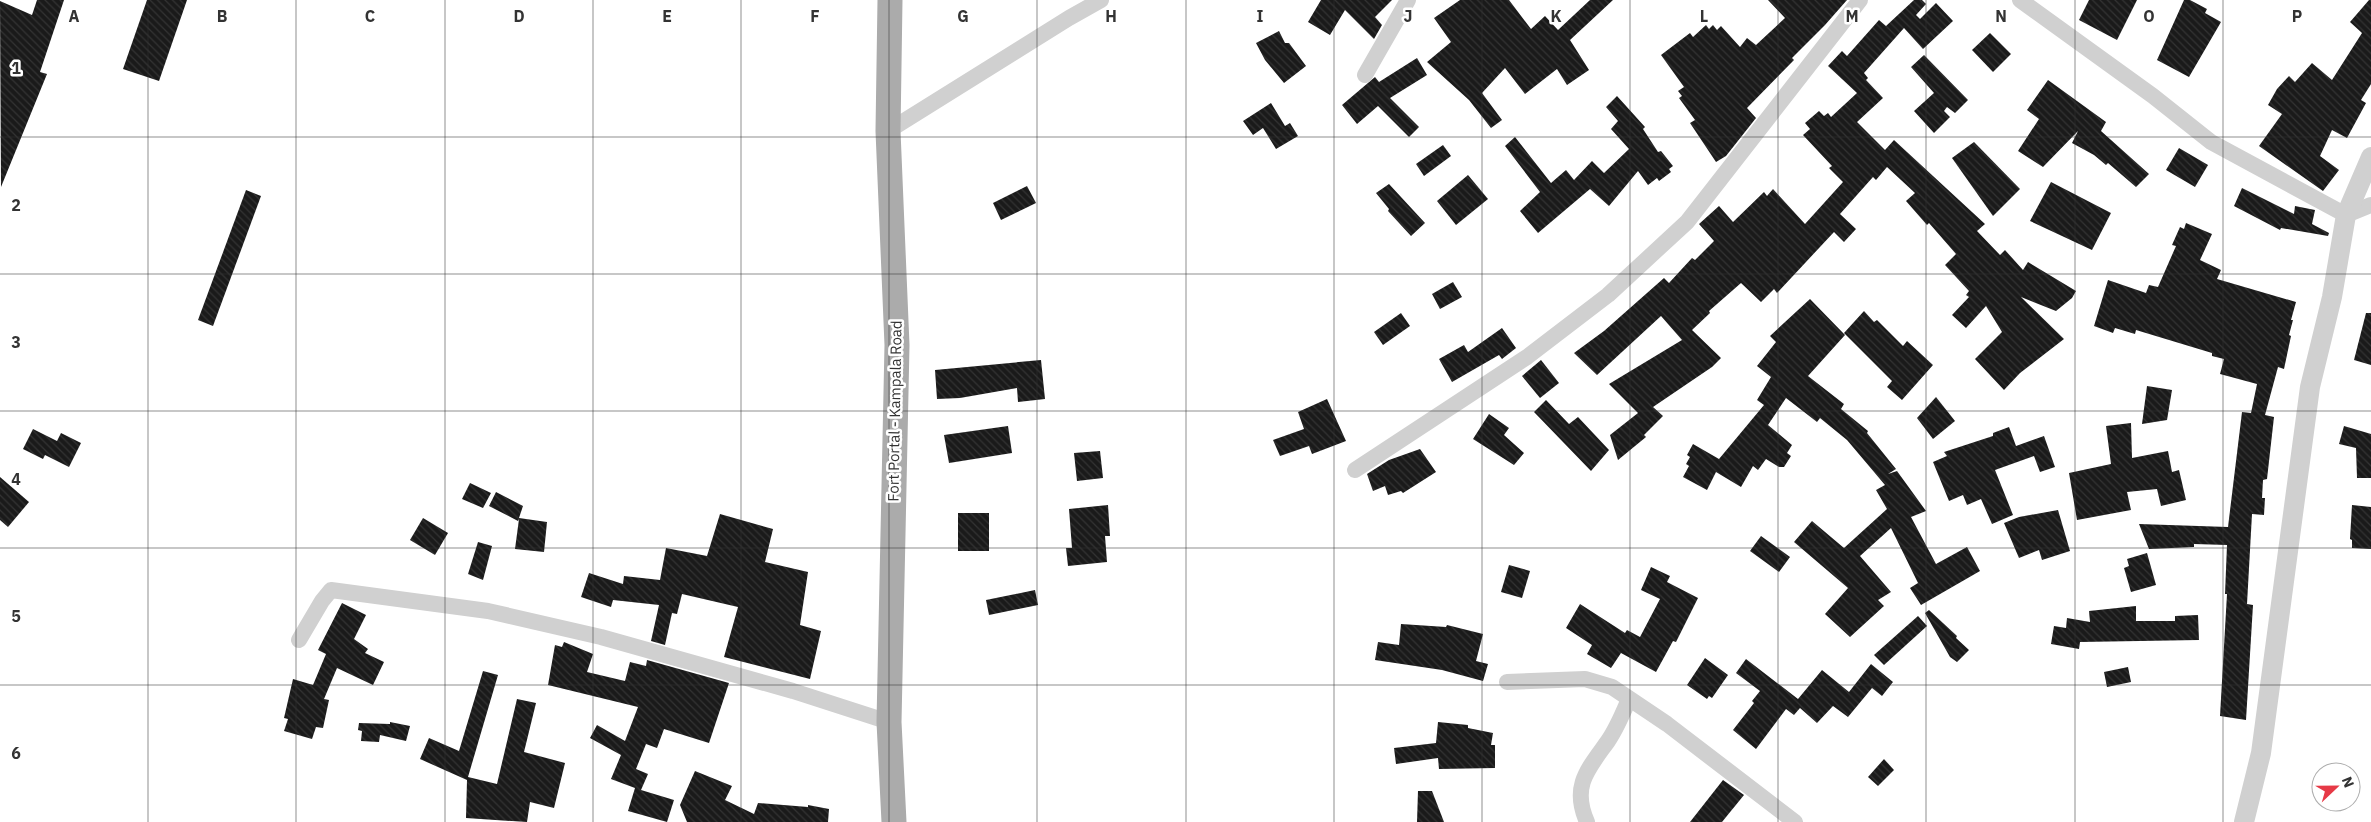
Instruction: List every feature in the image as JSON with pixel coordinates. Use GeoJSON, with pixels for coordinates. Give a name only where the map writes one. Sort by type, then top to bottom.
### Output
{"type":"FeatureCollection","features":[{"type":"Feature","properties":{"kind":"main road","name":"Fort Portal - Kampala Road"},"geometry":{"type":"LineString","coordinates":[[890,0],[888,131],[897,345],[889,722],[894,822]]}},
{"type":"Feature","properties":{"kind":"street"},"geometry":{"type":"LineString","coordinates":[[888,131],[1101,0]]}},
{"type":"Feature","properties":{"kind":"street"},"geometry":{"type":"LineString","coordinates":[[1365,75],[1408,0]]}},
{"type":"Feature","properties":{"kind":"street"},"geometry":{"type":"LineString","coordinates":[[1355,470],[1528,357],[1608,295],[1687,222],[1860,0]]}},
{"type":"Feature","properties":{"kind":"street"},"geometry":{"type":"LineString","coordinates":[[2020,0],[2153,96],[2211,142],[2346,216]]}},
{"type":"Feature","properties":{"kind":"street"},"geometry":{"type":"LineString","coordinates":[[2244,822],[2261,753],[2310,387],[2332,297],[2346,216],[2371,157]]}},
{"type":"Feature","properties":{"kind":"street"},"geometry":{"type":"LineString","coordinates":[[2346,216],[2371,205]]}},
{"type":"Feature","properties":{"kind":"street"},"geometry":{"type":"LineString","coordinates":[[299,640],[322,600],[332,590],[478,610],[601,638],[793,691],[889,722]]}},
{"type":"Feature","properties":{"kind":"street"},"geometry":{"type":"LineString","coordinates":[[1507,682],[1585,679],[1612,687],[1667,724],[1796,822]]}},
{"type":"Feature","properties":{"kind":"street"},"geometry":{"type":"LineString","coordinates":[[1587,822],[1582,811],[1580,795],[1584,774],[1616,728],[1629,699]]}},
{"type":"Feature","properties":{"kind":"building"},"geometry":{"type":"Polygon","coordinates":[[[37,0],[64,0],[40,72],[47,74],[1,187],[0,1],[32,15],[37,0]]]}},
{"type":"Feature","properties":{"kind":"building"},"geometry":{"type":"Polygon","coordinates":[[[147,0],[187,0],[159,81],[123,69],[147,0]]]}},
{"type":"Feature","properties":{"kind":"building"},"geometry":{"type":"Polygon","coordinates":[[[1321,0],[1392,0],[1375,17],[1382,25],[1374,39],[1345,10],[1330,35],[1308,22],[1321,0]]]}},
{"type":"Feature","properties":{"kind":"building"},"geometry":{"type":"Polygon","coordinates":[[[1460,0],[1509,0],[1531,29],[1545,16],[1558,30],[1590,0],[1613,0],[1570,40],[1589,70],[1567,85],[1557,69],[1525,94],[1505,68],[1482,93],[1502,120],[1491,128],[1469,100],[1427,62],[1451,42],[1434,18],[1460,0]]]}},
{"type":"Feature","properties":{"kind":"building"},"geometry":{"type":"Polygon","coordinates":[[[1768,0],[1847,0],[1792,58],[1794,60],[1747,108],[1756,118],[1726,156],[1716,162],[1690,123],[1695,120],[1679,98],[1682,96],[1678,91],[1684,87],[1661,55],[1690,33],[1693,37],[1706,25],[1709,29],[1713,25],[1717,30],[1721,26],[1740,47],[1747,38],[1756,45],[1785,18],[1768,0]]]}},
{"type":"Feature","properties":{"kind":"building"},"geometry":{"type":"Polygon","coordinates":[[[1914,0],[1922,0],[1926,4],[1916,15],[1920,19],[1936,3],[1953,21],[1923,49],[1904,28],[1864,73],[1868,78],[1866,80],[1883,98],[1857,122],[1885,150],[1894,140],[1985,224],[1977,231],[2000,255],[2005,250],[2023,270],[2028,262],[2076,291],[2072,298],[2056,311],[2021,297],[2064,339],[2020,373],[2004,390],[1975,359],[2002,332],[1986,306],[1966,328],[1952,315],[1969,297],[1966,295],[1969,291],[1945,265],[1956,254],[1929,223],[1927,225],[1906,201],[1915,193],[1887,167],[1876,180],[1873,177],[1840,214],[1856,229],[1844,242],[1834,232],[1777,293],[1774,289],[1761,302],[1741,283],[1709,311],[1710,313],[1692,330],[1721,358],[1712,367],[1653,407],[1663,416],[1644,435],[1646,437],[1618,460],[1610,435],[1638,413],[1609,384],[1682,340],[1661,316],[1597,375],[1574,353],[1604,331],[1664,278],[1669,283],[1692,258],[1695,260],[1714,241],[1699,224],[1719,206],[1733,222],[1764,192],[1767,196],[1773,189],[1805,224],[1843,182],[1829,168],[1832,166],[1803,135],[1810,129],[1805,123],[1819,111],[1824,116],[1828,113],[1831,117],[1857,93],[1828,66],[1842,51],[1847,56],[1879,20],[1886,26],[1914,0]]]}},
{"type":"Feature","properties":{"kind":"building"},"geometry":{"type":"Polygon","coordinates":[[[2089,0],[2137,0],[2117,40],[2079,20],[2089,0]]]}},
{"type":"Feature","properties":{"kind":"building"},"geometry":{"type":"Polygon","coordinates":[[[2184,0],[2190,0],[2207,9],[2205,13],[2221,22],[2189,77],[2157,60],[2184,0]]]}},
{"type":"Feature","properties":{"kind":"building"},"geometry":{"type":"Polygon","coordinates":[[[2371,0],[2371,84],[2361,100],[2366,103],[2347,138],[2332,130],[2320,156],[2339,170],[2323,191],[2259,146],[2282,114],[2268,105],[2277,89],[2289,76],[2295,82],[2312,63],[2332,80],[2362,33],[2350,22],[2371,0]]]}},
{"type":"Feature","properties":{"kind":"building"},"geometry":{"type":"Polygon","coordinates":[[[1279,31],[1285,43],[1289,43],[1306,66],[1284,83],[1265,60],[1256,43],[1279,31]]]}},
{"type":"Feature","properties":{"kind":"building"},"geometry":{"type":"Polygon","coordinates":[[[1990,33],[2011,54],[1993,72],[1972,50],[1990,33]]]}},
{"type":"Feature","properties":{"kind":"building"},"geometry":{"type":"Polygon","coordinates":[[[1924,55],[1968,100],[1955,113],[1947,107],[1944,111],[1950,117],[1934,133],[1914,111],[1934,93],[1911,67],[1924,55]]]}},
{"type":"Feature","properties":{"kind":"building"},"geometry":{"type":"Polygon","coordinates":[[[1417,58],[1427,75],[1390,98],[1419,127],[1409,137],[1378,106],[1357,124],[1342,105],[1375,77],[1379,82],[1417,58]]]}},
{"type":"Feature","properties":{"kind":"building"},"geometry":{"type":"Polygon","coordinates":[[[2048,80],[2106,122],[2101,131],[2149,174],[2136,187],[2108,163],[2106,165],[2094,155],[2072,143],[2078,131],[2043,167],[2018,151],[2039,119],[2027,110],[2048,80]]]}},
{"type":"Feature","properties":{"kind":"building"},"geometry":{"type":"Polygon","coordinates":[[[1617,96],[1645,127],[1643,129],[1658,152],[1661,151],[1673,166],[1669,169],[1671,172],[1659,181],[1657,178],[1648,185],[1638,171],[1609,206],[1590,189],[1538,233],[1520,211],[1540,192],[1505,146],[1515,137],[1551,183],[1566,170],[1574,180],[1592,161],[1604,173],[1629,149],[1611,129],[1618,121],[1606,107],[1617,96]]]}},
{"type":"Feature","properties":{"kind":"building"},"geometry":{"type":"Polygon","coordinates":[[[1271,103],[1285,126],[1290,123],[1298,136],[1276,149],[1263,128],[1253,135],[1243,121],[1271,103]]]}},
{"type":"Feature","properties":{"kind":"building"},"geometry":{"type":"Polygon","coordinates":[[[1974,142],[2020,189],[1993,216],[1952,158],[1974,142]]]}},
{"type":"Feature","properties":{"kind":"building"},"geometry":{"type":"Polygon","coordinates":[[[1443,145],[1451,156],[1424,176],[1416,164],[1443,145]]]}},
{"type":"Feature","properties":{"kind":"building"},"geometry":{"type":"Polygon","coordinates":[[[2179,148],[2208,165],[2195,187],[2166,170],[2179,148]]]}},
{"type":"Feature","properties":{"kind":"building"},"geometry":{"type":"Polygon","coordinates":[[[1468,175],[1488,199],[1456,225],[1437,201],[1468,175]]]}},
{"type":"Feature","properties":{"kind":"building"},"geometry":{"type":"Polygon","coordinates":[[[2051,182],[2111,213],[2092,250],[2030,221],[2051,182]]]}},
{"type":"Feature","properties":{"kind":"building"},"geometry":{"type":"Polygon","coordinates":[[[1389,184],[1425,223],[1411,236],[1388,211],[1389,209],[1376,193],[1389,184]]]}},
{"type":"Feature","properties":{"kind":"building"},"geometry":{"type":"Polygon","coordinates":[[[1027,186],[1036,203],[1001,220],[993,203],[1027,186]]]}},
{"type":"Feature","properties":{"kind":"building"},"geometry":{"type":"Polygon","coordinates":[[[2242,188],[2294,214],[2295,206],[2315,210],[2312,224],[2329,233],[2328,236],[2281,228],[2280,230],[2234,206],[2242,188]]]}},
{"type":"Feature","properties":{"kind":"building"},"geometry":{"type":"Polygon","coordinates":[[[246,190],[261,196],[213,326],[198,320],[246,190]]]}},
{"type":"Feature","properties":{"kind":"building"},"geometry":{"type":"Polygon","coordinates":[[[2186,223],[2212,234],[2200,260],[2221,270],[2217,279],[2296,302],[2291,320],[2293,320],[2289,335],[2291,336],[2284,369],[2278,367],[2265,415],[2274,417],[2267,479],[2263,480],[2262,498],[2265,498],[2264,515],[2252,514],[2247,604],[2253,605],[2246,720],[2220,716],[2227,594],[2225,594],[2227,545],[2194,544],[2194,547],[2149,549],[2139,524],[2228,527],[2242,412],[2251,413],[2257,384],[2220,374],[2224,359],[2212,356],[2212,353],[2136,330],[2135,334],[2115,328],[2113,333],[2094,326],[2108,280],[2146,293],[2149,285],[2158,287],[2176,246],[2172,245],[2180,227],[2184,229],[2186,223]]]}},
{"type":"Feature","properties":{"kind":"building"},"geometry":{"type":"Polygon","coordinates":[[[1453,282],[1462,297],[1440,309],[1432,294],[1453,282]]]}},
{"type":"Feature","properties":{"kind":"building"},"geometry":{"type":"Polygon","coordinates":[[[1810,299],[1845,335],[1808,376],[1844,404],[1841,409],[1868,431],[1867,433],[1896,469],[1888,474],[1897,471],[1926,511],[1911,517],[1936,564],[1967,547],[1980,571],[1921,605],[1910,588],[1918,583],[1891,528],[1860,556],[1891,592],[1878,600],[1884,606],[1850,637],[1825,614],[1848,588],[1794,542],[1812,521],[1844,548],[1887,509],[1876,490],[1885,485],[1847,440],[1820,418],[1817,422],[1786,398],[1768,425],[1792,445],[1787,453],[1791,456],[1784,467],[1779,467],[1766,459],[1758,470],[1753,466],[1741,487],[1716,472],[1707,490],[1683,477],[1689,466],[1686,464],[1690,457],[1687,455],[1693,444],[1719,459],[1764,405],[1757,400],[1771,377],[1757,366],[1776,342],[1770,336],[1810,299]]]}},
{"type":"Feature","properties":{"kind":"building"},"geometry":{"type":"Polygon","coordinates":[[[1864,311],[1874,322],[1877,320],[1903,346],[1907,341],[1933,365],[1902,400],[1887,387],[1892,381],[1844,333],[1864,311]]]}},
{"type":"Feature","properties":{"kind":"building"},"geometry":{"type":"Polygon","coordinates":[[[1401,313],[1410,326],[1383,345],[1374,332],[1401,313]]]}},
{"type":"Feature","properties":{"kind":"building"},"geometry":{"type":"Polygon","coordinates":[[[2366,313],[2371,313],[2371,365],[2354,360],[2366,313]]]}},
{"type":"Feature","properties":{"kind":"building"},"geometry":{"type":"Polygon","coordinates":[[[1502,328],[1516,348],[1502,359],[1499,355],[1452,382],[1439,359],[1464,345],[1468,352],[1502,328]]]}},
{"type":"Feature","properties":{"kind":"building"},"geometry":{"type":"Polygon","coordinates":[[[1041,360],[1045,399],[1018,402],[1017,388],[960,398],[937,399],[935,370],[1041,360]]]}},
{"type":"Feature","properties":{"kind":"building"},"geometry":{"type":"Polygon","coordinates":[[[1541,360],[1559,383],[1540,398],[1522,376],[1541,360]]]}},
{"type":"Feature","properties":{"kind":"building"},"geometry":{"type":"Polygon","coordinates":[[[2147,386],[2172,390],[2167,420],[2142,424],[2147,386]]]}},
{"type":"Feature","properties":{"kind":"building"},"geometry":{"type":"Polygon","coordinates":[[[1936,397],[1955,421],[1933,439],[1917,418],[1936,397]]]}},
{"type":"Feature","properties":{"kind":"building"},"geometry":{"type":"Polygon","coordinates":[[[1327,399],[1346,441],[1312,454],[1309,446],[1280,456],[1273,440],[1304,429],[1298,412],[1327,399]]]}},
{"type":"Feature","properties":{"kind":"building"},"geometry":{"type":"Polygon","coordinates":[[[1546,400],[1569,424],[1578,417],[1609,450],[1591,471],[1534,412],[1546,400]]]}},
{"type":"Feature","properties":{"kind":"building"},"geometry":{"type":"Polygon","coordinates":[[[1489,414],[1509,428],[1504,435],[1524,453],[1514,465],[1473,439],[1489,414]]]}},
{"type":"Feature","properties":{"kind":"building"},"geometry":{"type":"Polygon","coordinates":[[[2131,423],[2132,458],[2168,451],[2172,472],[2179,470],[2186,500],[2161,506],[2157,489],[2127,492],[2131,510],[2077,520],[2069,473],[2111,464],[2106,426],[2131,423]]]}},
{"type":"Feature","properties":{"kind":"building"},"geometry":{"type":"Polygon","coordinates":[[[1008,426],[1012,453],[949,463],[944,435],[1008,426]]]}},
{"type":"Feature","properties":{"kind":"building"},"geometry":{"type":"Polygon","coordinates":[[[2344,426],[2371,434],[2371,478],[2357,478],[2356,448],[2339,444],[2344,426]]]}},
{"type":"Feature","properties":{"kind":"building"},"geometry":{"type":"Polygon","coordinates":[[[2009,427],[2016,446],[2044,436],[2055,467],[2040,472],[2034,456],[1995,470],[2013,515],[1992,524],[1981,499],[1967,505],[1963,495],[1949,501],[1933,462],[1947,456],[1944,452],[1993,436],[1993,433],[2009,427]]]}},
{"type":"Feature","properties":{"kind":"building"},"geometry":{"type":"Polygon","coordinates":[[[33,429],[57,441],[61,433],[81,443],[69,467],[45,455],[43,459],[23,449],[33,429]]]}},
{"type":"Feature","properties":{"kind":"building"},"geometry":{"type":"Polygon","coordinates":[[[1420,449],[1436,472],[1403,493],[1401,491],[1388,495],[1385,486],[1373,491],[1367,474],[1389,460],[1420,449]]]}},
{"type":"Feature","properties":{"kind":"building"},"geometry":{"type":"Polygon","coordinates":[[[1100,451],[1103,478],[1077,481],[1074,453],[1100,451]]]}},
{"type":"Feature","properties":{"kind":"building"},"geometry":{"type":"Polygon","coordinates":[[[0,477],[29,502],[8,527],[0,520],[0,477]]]}},
{"type":"Feature","properties":{"kind":"building"},"geometry":{"type":"Polygon","coordinates":[[[470,483],[491,493],[483,508],[462,499],[470,483]]]}},
{"type":"Feature","properties":{"kind":"building"},"geometry":{"type":"Polygon","coordinates":[[[496,492],[523,506],[519,518],[547,522],[544,552],[515,549],[519,519],[518,521],[489,506],[496,492]]]}},
{"type":"Feature","properties":{"kind":"building"},"geometry":{"type":"Polygon","coordinates":[[[1108,505],[1110,536],[1105,536],[1107,562],[1068,566],[1066,548],[1072,548],[1069,509],[1108,505]]]}},
{"type":"Feature","properties":{"kind":"building"},"geometry":{"type":"Polygon","coordinates":[[[2352,505],[2371,507],[2371,549],[2352,548],[2352,540],[2350,539],[2352,505]]]}},
{"type":"Feature","properties":{"kind":"building"},"geometry":{"type":"Polygon","coordinates":[[[2058,510],[2070,551],[2042,560],[2039,550],[2019,558],[2004,523],[2019,517],[2058,510]]]}},
{"type":"Feature","properties":{"kind":"building"},"geometry":{"type":"Polygon","coordinates":[[[958,513],[989,513],[989,551],[958,551],[958,513]]]}},
{"type":"Feature","properties":{"kind":"building"},"geometry":{"type":"Polygon","coordinates":[[[720,514],[773,529],[765,562],[808,572],[800,625],[821,631],[810,679],[724,657],[738,607],[682,594],[677,614],[672,613],[665,645],[651,641],[659,605],[613,600],[611,607],[581,597],[589,573],[623,584],[624,576],[660,580],[666,548],[707,556],[720,514]]]}},
{"type":"Feature","properties":{"kind":"building"},"geometry":{"type":"Polygon","coordinates":[[[423,518],[448,533],[435,555],[410,540],[423,518]]]}},
{"type":"Feature","properties":{"kind":"building"},"geometry":{"type":"Polygon","coordinates":[[[1761,536],[1790,557],[1779,572],[1750,551],[1761,536]]]}},
{"type":"Feature","properties":{"kind":"building"},"geometry":{"type":"Polygon","coordinates":[[[478,542],[492,546],[483,580],[468,574],[478,542]]]}},
{"type":"Feature","properties":{"kind":"building"},"geometry":{"type":"Polygon","coordinates":[[[2147,553],[2156,585],[2131,592],[2124,568],[2129,566],[2127,559],[2147,553]]]}},
{"type":"Feature","properties":{"kind":"building"},"geometry":{"type":"Polygon","coordinates":[[[1509,565],[1530,571],[1522,598],[1501,592],[1509,565]]]}},
{"type":"Feature","properties":{"kind":"building"},"geometry":{"type":"Polygon","coordinates":[[[1651,567],[1670,576],[1667,582],[1698,598],[1676,642],[1673,641],[1656,672],[1621,653],[1611,668],[1587,654],[1592,645],[1566,628],[1580,604],[1625,633],[1627,630],[1640,637],[1660,599],[1641,590],[1651,567]]]}},
{"type":"Feature","properties":{"kind":"building"},"geometry":{"type":"Polygon","coordinates":[[[1035,590],[1038,605],[989,615],[986,600],[1035,590]]]}},
{"type":"Feature","properties":{"kind":"building"},"geometry":{"type":"Polygon","coordinates":[[[342,603],[366,615],[354,639],[368,649],[365,653],[384,662],[373,685],[337,668],[324,699],[329,700],[323,728],[316,727],[312,739],[284,731],[288,719],[284,718],[293,679],[313,685],[326,654],[318,650],[342,603]]]}},
{"type":"Feature","properties":{"kind":"building"},"geometry":{"type":"Polygon","coordinates":[[[2136,606],[2136,621],[2175,621],[2175,616],[2198,615],[2199,640],[2080,642],[2079,649],[2051,644],[2054,626],[2066,628],[2067,618],[2090,622],[2089,611],[2136,606]]]}},
{"type":"Feature","properties":{"kind":"building"},"geometry":{"type":"Polygon","coordinates":[[[1929,610],[1969,650],[1957,662],[1950,657],[1925,613],[1929,610]]]}},
{"type":"Feature","properties":{"kind":"building"},"geometry":{"type":"Polygon","coordinates":[[[1918,616],[1927,626],[1884,665],[1874,655],[1918,616]]]}},
{"type":"Feature","properties":{"kind":"building"},"geometry":{"type":"Polygon","coordinates":[[[1401,624],[1446,627],[1447,625],[1483,634],[1476,661],[1488,664],[1483,681],[1442,670],[1375,660],[1378,642],[1399,645],[1401,624]]]}},
{"type":"Feature","properties":{"kind":"building"},"geometry":{"type":"Polygon","coordinates":[[[564,642],[593,654],[587,672],[625,681],[630,662],[646,666],[647,660],[729,683],[709,743],[664,729],[657,748],[646,744],[636,769],[648,774],[641,790],[674,800],[667,822],[628,811],[635,788],[611,779],[621,755],[590,738],[597,725],[625,741],[638,707],[548,685],[555,645],[562,647],[564,642]]]}},
{"type":"Feature","properties":{"kind":"building"},"geometry":{"type":"Polygon","coordinates":[[[1705,658],[1728,675],[1712,698],[1709,696],[1707,699],[1687,685],[1705,658]]]}},
{"type":"Feature","properties":{"kind":"building"},"geometry":{"type":"Polygon","coordinates":[[[1746,659],[1798,699],[1822,670],[1849,692],[1871,664],[1893,682],[1882,696],[1872,688],[1848,717],[1833,706],[1817,723],[1800,708],[1794,715],[1786,709],[1756,749],[1733,730],[1754,703],[1752,701],[1760,691],[1736,673],[1746,659]]]}},
{"type":"Feature","properties":{"kind":"building"},"geometry":{"type":"Polygon","coordinates":[[[2128,667],[2131,682],[2107,687],[2104,672],[2128,667]]]}},
{"type":"Feature","properties":{"kind":"building"},"geometry":{"type":"Polygon","coordinates":[[[483,671],[498,675],[468,777],[497,784],[517,699],[536,703],[524,752],[565,763],[554,808],[530,802],[527,822],[466,818],[467,780],[420,759],[429,738],[459,751],[483,671]]]}},
{"type":"Feature","properties":{"kind":"building"},"geometry":{"type":"Polygon","coordinates":[[[390,722],[410,726],[406,741],[380,735],[379,742],[361,741],[362,731],[358,730],[359,723],[390,724],[390,722]]]}},
{"type":"Feature","properties":{"kind":"building"},"geometry":{"type":"Polygon","coordinates":[[[1438,722],[1468,725],[1468,728],[1493,733],[1491,745],[1495,745],[1495,768],[1439,769],[1438,758],[1396,764],[1394,748],[1436,743],[1438,722]]]}},
{"type":"Feature","properties":{"kind":"building"},"geometry":{"type":"Polygon","coordinates":[[[1884,759],[1894,770],[1878,786],[1868,777],[1884,759]]]}},
{"type":"Feature","properties":{"kind":"building"},"geometry":{"type":"Polygon","coordinates":[[[695,771],[732,786],[725,800],[754,814],[758,803],[808,807],[808,805],[829,809],[828,822],[687,822],[680,805],[695,771]]]}},
{"type":"Feature","properties":{"kind":"building"},"geometry":{"type":"Polygon","coordinates":[[[1723,780],[1744,795],[1722,822],[1690,822],[1723,780]]]}},
{"type":"Feature","properties":{"kind":"building"},"geometry":{"type":"Polygon","coordinates":[[[1418,791],[1432,791],[1444,822],[1417,822],[1418,791]]]}}]}
